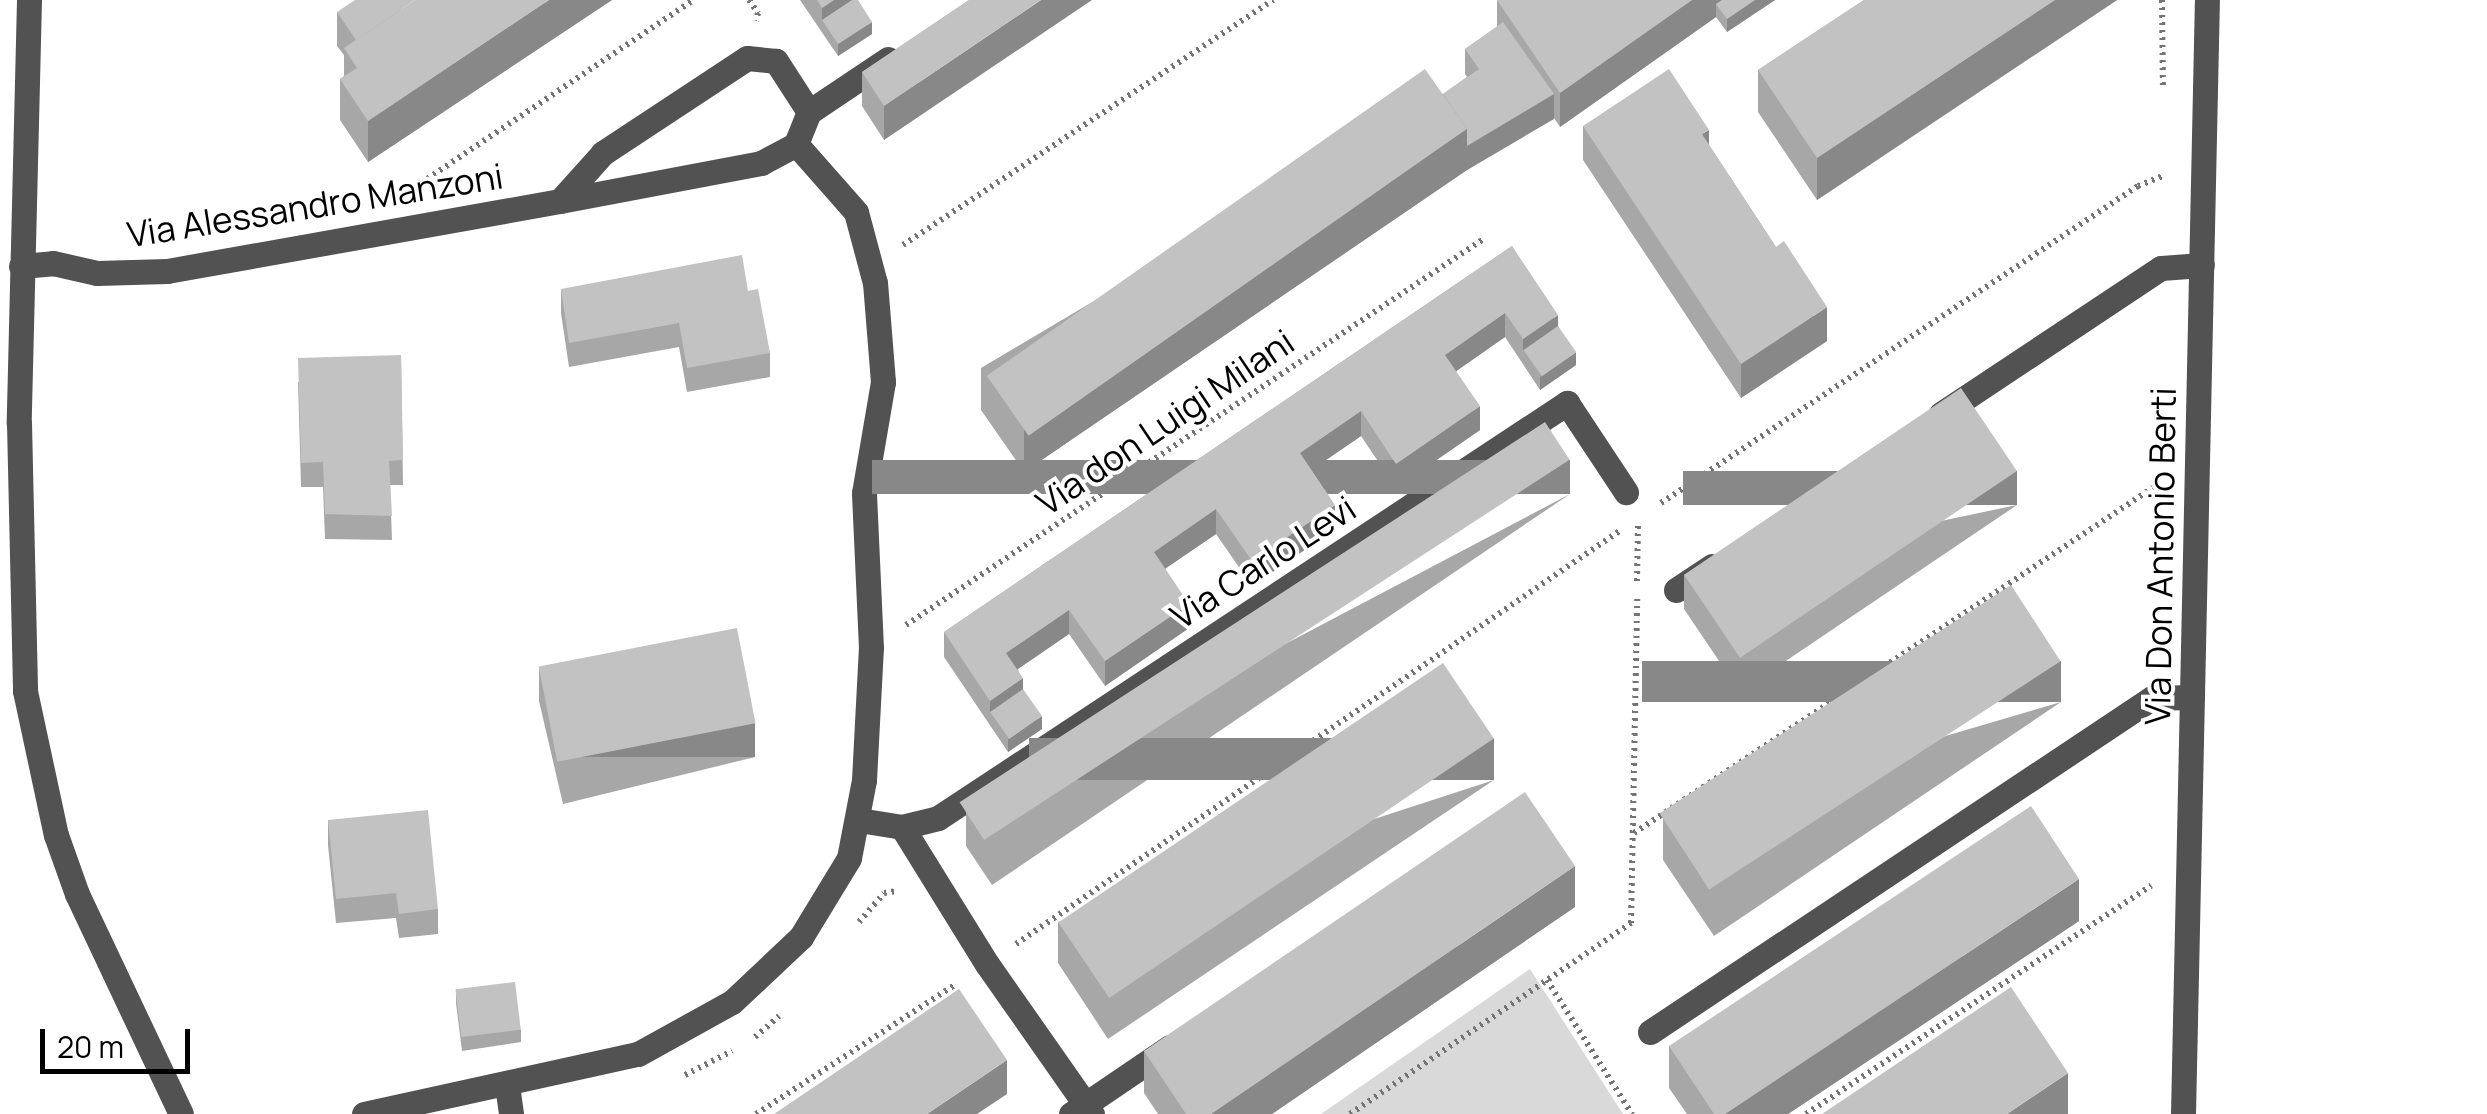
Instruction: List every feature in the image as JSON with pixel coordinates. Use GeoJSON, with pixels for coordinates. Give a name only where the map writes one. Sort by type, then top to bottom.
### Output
{"type":"FeatureCollection","features":[{"type":"Feature","properties":{"kind":"street"},"geometry":{"type":"LineString","coordinates":[[29,0],[21,266],[9,424],[25,691],[56,836],[77,894],[181,1114]]}},
{"type":"Feature","properties":{"kind":"street","name":"Via Don Antonio Berti"},"geometry":{"type":"LineString","coordinates":[[2183,1114],[2207,0]]}},
{"type":"Feature","properties":{"kind":"street"},"geometry":{"type":"LineString","coordinates":[[364,1114],[638,1054],[732,1002],[801,937],[849,858],[859,820],[872,648],[864,493],[882,382],[871,256],[856,212],[796,144],[809,112],[913,42]]}},
{"type":"Feature","properties":{"kind":"street"},"geometry":{"type":"LineString","coordinates":[[560,201],[603,153],[747,58],[776,60],[809,112]]}},
{"type":"Feature","properties":{"kind":"street","name":"Via Alessandro Manzoni"},"geometry":{"type":"LineString","coordinates":[[21,266],[53,263],[97,273],[167,271],[761,163],[796,144]]}},
{"type":"Feature","properties":{"kind":"street"},"geometry":{"type":"LineString","coordinates":[[1926,424],[2161,268],[2202,266]]}},
{"type":"Feature","properties":{"kind":"street","name":"Via Carlo Levi"},"geometry":{"type":"LineString","coordinates":[[859,820],[902,827],[938,818],[1567,403],[1626,492]]}},
{"type":"Feature","properties":{"kind":"street"},"geometry":{"type":"LineString","coordinates":[[1676,590],[1726,556]]}},
{"type":"Feature","properties":{"kind":"street"},"geometry":{"type":"LineString","coordinates":[[1650,1032],[2152,698],[2192,697]]}},
{"type":"Feature","properties":{"kind":"street"},"geometry":{"type":"LineString","coordinates":[[902,827],[1082,1111],[1197,1029]]}},
{"type":"Feature","properties":{"kind":"street"},"geometry":{"type":"LineString","coordinates":[[506,1085],[511,1114]]}},
{"type":"Feature","properties":{"kind":"path"},"geometry":{"type":"LineString","coordinates":[[408,186],[428,182],[693,0]]}},
{"type":"Feature","properties":{"kind":"path"},"geometry":{"type":"LineString","coordinates":[[871,256],[890,252],[935,226],[1273,0]]}},
{"type":"Feature","properties":{"kind":"path"},"geometry":{"type":"LineString","coordinates":[[1654,508],[2138,186],[2163,176]]}},
{"type":"Feature","properties":{"kind":"path","name":"Via don Luigi Milani"},"geometry":{"type":"LineString","coordinates":[[872,648],[1485,238]]}},
{"type":"Feature","properties":{"kind":"path"},"geometry":{"type":"LineString","coordinates":[[1633,833],[2197,459]]}},
{"type":"Feature","properties":{"kind":"path"},"geometry":{"type":"LineString","coordinates":[[756,1114],[982,955],[1638,518],[1631,923],[1350,1114]]}},
{"type":"Feature","properties":{"kind":"path"},"geometry":{"type":"LineString","coordinates":[[1806,1114],[2188,860]]}},
{"type":"Feature","properties":{"kind":"path"},"geometry":{"type":"LineString","coordinates":[[1546,980],[1632,1114]]}},
{"type":"Feature","properties":{"kind":"shaded area"},"geometry":{"type":"Polygon","coordinates":[[[1530,969],[1623,1114],[1321,1114],[1530,969]]]}},
{"type":"Feature","properties":{"kind":"building"},"geometry":{"type":"Polygon","coordinates":[[[355,0],[415,0],[356,40],[337,12],[355,0]]]}},
{"type":"Feature","properties":{"kind":"building"},"geometry":{"type":"Polygon","coordinates":[[[415,0],[549,0],[368,121],[340,79],[357,68],[344,48],[415,0]]]}},
{"type":"Feature","properties":{"kind":"building"},"geometry":{"type":"Polygon","coordinates":[[[817,0],[834,0],[822,8],[817,0]]]}},
{"type":"Feature","properties":{"kind":"building"},"geometry":{"type":"Polygon","coordinates":[[[858,0],[872,22],[838,44],[822,20],[858,0]]]}},
{"type":"Feature","properties":{"kind":"building"},"geometry":{"type":"Polygon","coordinates":[[[969,0],[1041,0],[884,106],[862,72],[969,0]]]}},
{"type":"Feature","properties":{"kind":"building"},"geometry":{"type":"Polygon","coordinates":[[[1497,0],[1692,0],[1560,93],[1497,0]]]}},
{"type":"Feature","properties":{"kind":"building"},"geometry":{"type":"Polygon","coordinates":[[[1722,0],[1755,0],[1727,19],[1716,4],[1722,0]]]}},
{"type":"Feature","properties":{"kind":"building"},"geometry":{"type":"Polygon","coordinates":[[[1864,0],[2055,0],[1817,158],[1758,70],[1864,0]]]}},
{"type":"Feature","properties":{"kind":"building"},"geometry":{"type":"Polygon","coordinates":[[[1503,22],[1554,94],[1467,146],[1467,129],[1443,94],[1479,69],[1465,49],[1503,22]]]}},
{"type":"Feature","properties":{"kind":"building"},"geometry":{"type":"Polygon","coordinates":[[[1425,69],[1467,129],[1029,436],[987,376],[1425,69]]]}},
{"type":"Feature","properties":{"kind":"building"},"geometry":{"type":"Polygon","coordinates":[[[1669,69],[1709,130],[1702,134],[1776,247],[1784,241],[1827,307],[1741,364],[1583,126],[1669,69]]]}},
{"type":"Feature","properties":{"kind":"building"},"geometry":{"type":"Polygon","coordinates":[[[1512,246],[1558,315],[1523,339],[1505,313],[1445,355],[1480,406],[1396,464],[1361,411],[1300,453],[1335,505],[1252,561],[1216,509],[1154,552],[1189,604],[1105,661],[1069,610],[1006,653],[1023,678],[990,701],[944,632],[1512,246]]]}},
{"type":"Feature","properties":{"kind":"building"},"geometry":{"type":"Polygon","coordinates":[[[742,255],[748,291],[758,289],[770,353],[687,368],[679,323],[569,343],[561,289],[742,255]]]}},
{"type":"Feature","properties":{"kind":"building"},"geometry":{"type":"Polygon","coordinates":[[[1558,326],[1576,352],[1542,376],[1524,350],[1558,326]]]}},
{"type":"Feature","properties":{"kind":"building"},"geometry":{"type":"Polygon","coordinates":[[[401,355],[403,460],[389,461],[392,516],[325,514],[323,462],[301,463],[298,358],[401,355]]]}},
{"type":"Feature","properties":{"kind":"building"},"geometry":{"type":"Polygon","coordinates":[[[1961,388],[2017,471],[1740,658],[1684,575],[1961,388]]]}},
{"type":"Feature","properties":{"kind":"building"},"geometry":{"type":"Polygon","coordinates":[[[1545,422],[1570,460],[984,840],[960,802],[1545,422]]]}},
{"type":"Feature","properties":{"kind":"building"},"geometry":{"type":"Polygon","coordinates":[[[2011,585],[2061,661],[1709,890],[1660,813],[2011,585]]]}},
{"type":"Feature","properties":{"kind":"building"},"geometry":{"type":"Polygon","coordinates":[[[737,628],[756,723],[557,762],[539,667],[737,628]]]}},
{"type":"Feature","properties":{"kind":"building"},"geometry":{"type":"Polygon","coordinates":[[[1443,663],[1494,738],[1109,998],[1058,922],[1443,663]]]}},
{"type":"Feature","properties":{"kind":"building"},"geometry":{"type":"Polygon","coordinates":[[[1023,689],[1042,716],[1009,739],[990,712],[1023,689]]]}},
{"type":"Feature","properties":{"kind":"building"},"geometry":{"type":"Polygon","coordinates":[[[1525,792],[1575,866],[1211,1114],[1186,1114],[1144,1051],[1525,792]]]}},
{"type":"Feature","properties":{"kind":"building"},"geometry":{"type":"Polygon","coordinates":[[[2031,806],[2079,879],[1725,1114],[1714,1114],[1669,1046],[2031,806]]]}},
{"type":"Feature","properties":{"kind":"building"},"geometry":{"type":"Polygon","coordinates":[[[428,810],[438,909],[399,914],[396,893],[336,899],[328,820],[428,810]]]}},
{"type":"Feature","properties":{"kind":"building"},"geometry":{"type":"Polygon","coordinates":[[[515,982],[521,1030],[461,1037],[455,989],[515,982]]]}},
{"type":"Feature","properties":{"kind":"building"},"geometry":{"type":"Polygon","coordinates":[[[2011,987],[2068,1073],[2007,1114],[1822,1114],[2011,987]]]}},
{"type":"Feature","properties":{"kind":"building"},"geometry":{"type":"Polygon","coordinates":[[[959,989],[1007,1060],[927,1114],[774,1114],[959,989]]]}}]}
